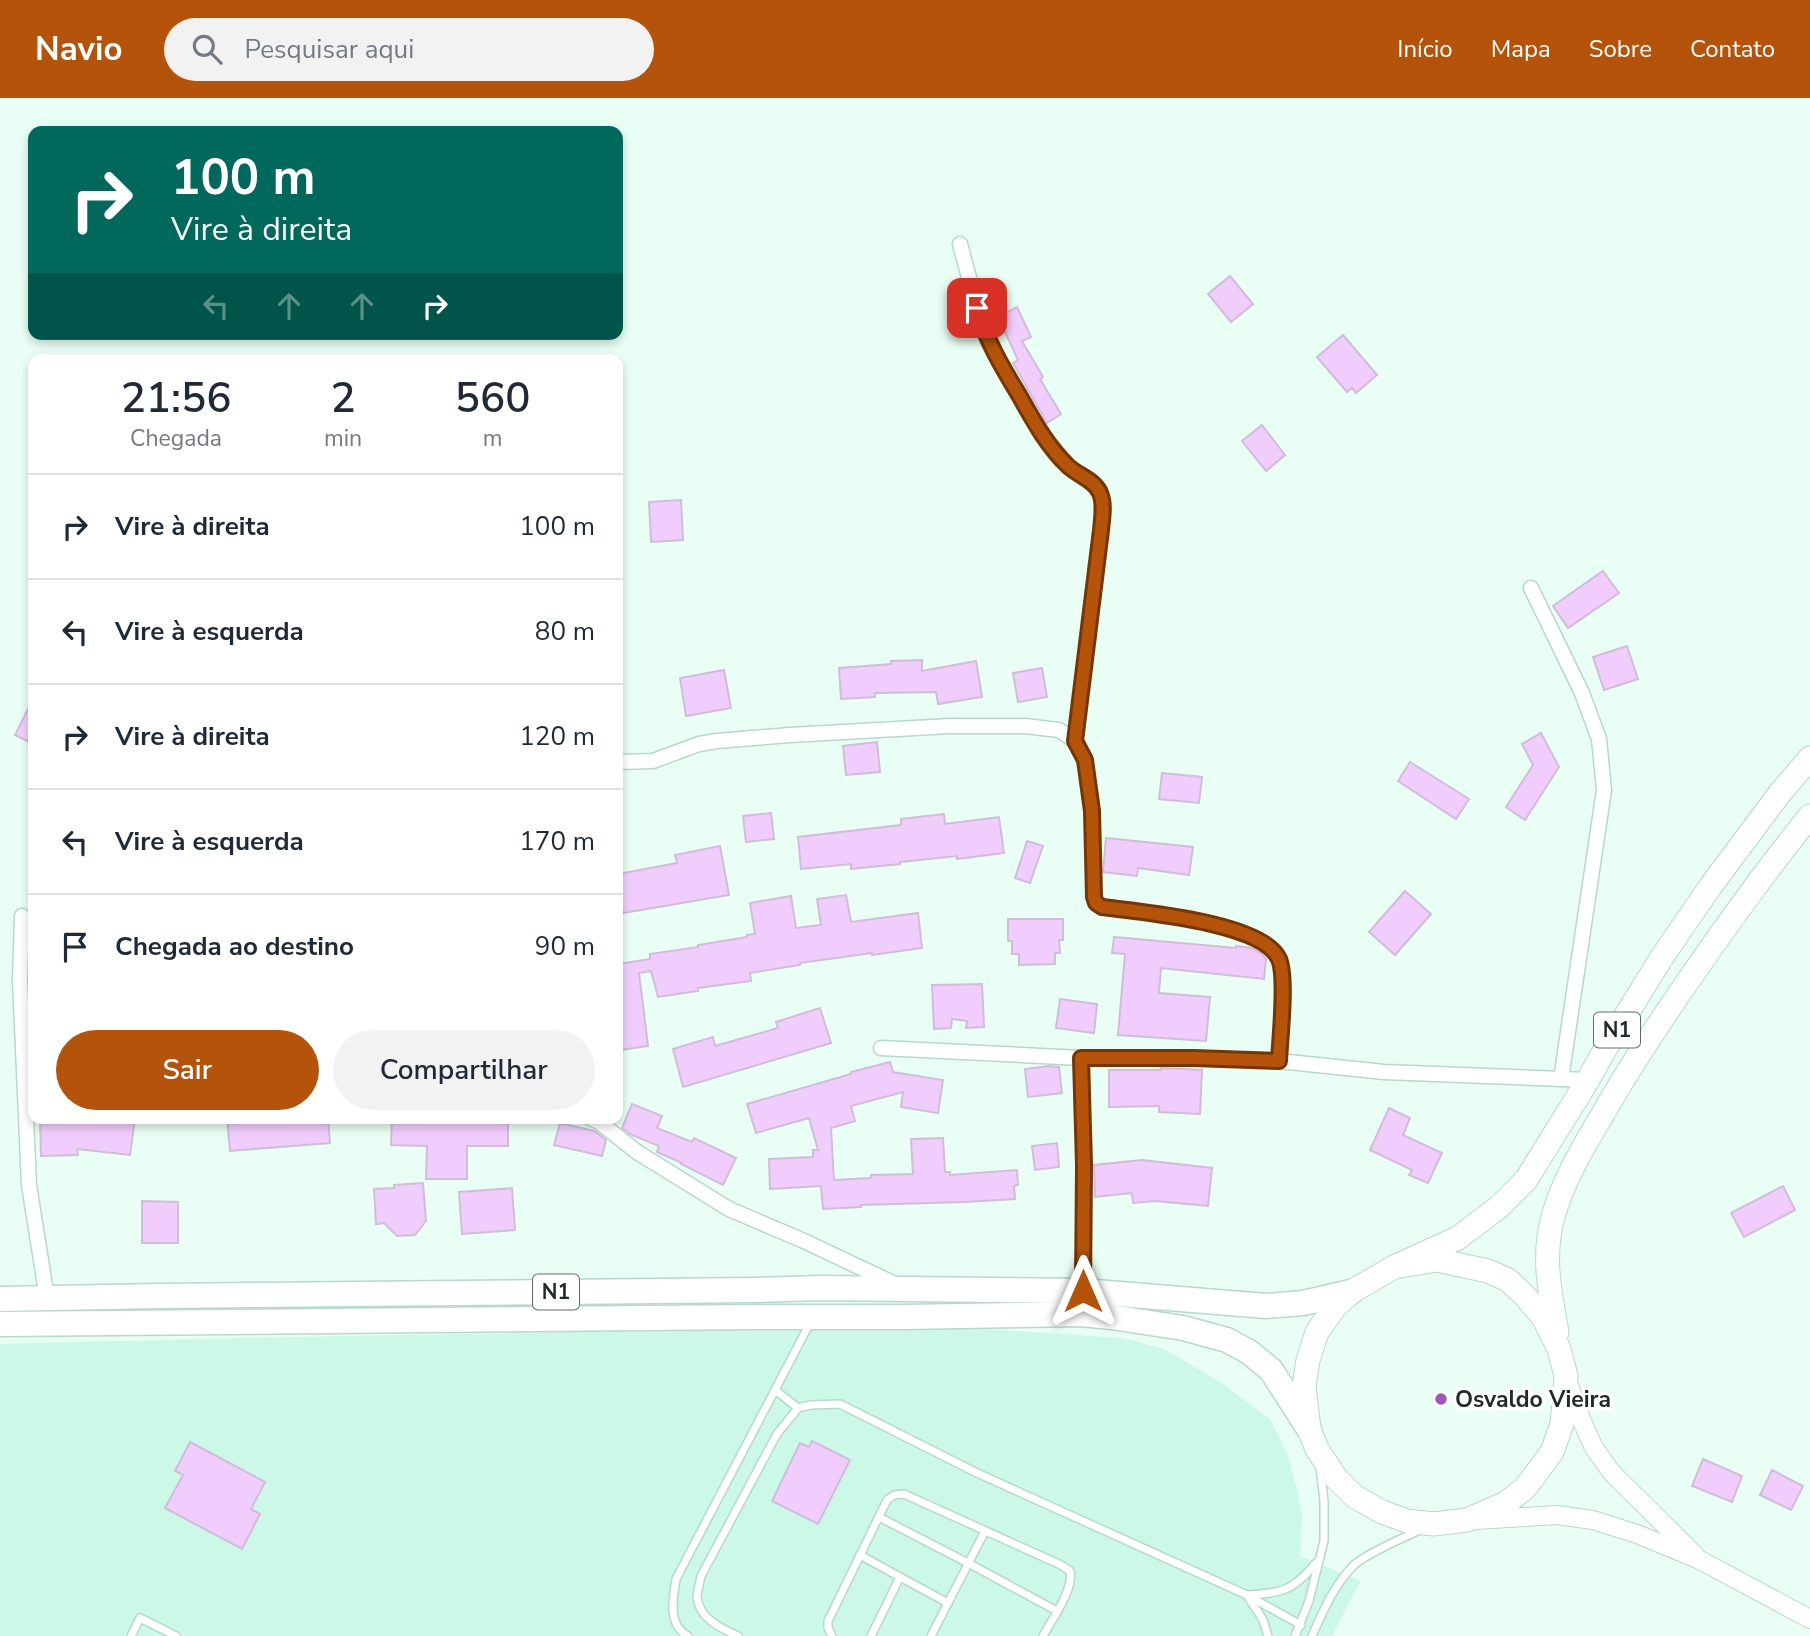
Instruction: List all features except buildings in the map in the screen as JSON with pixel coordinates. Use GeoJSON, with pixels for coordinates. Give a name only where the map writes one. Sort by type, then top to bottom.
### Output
{"type":"FeatureCollection","features":[{"type":"Feature","properties":{"kind":"highway","name":"N1"},"geometry":{"type":"LineString","coordinates":[[0,1299],[819,1288],[1083,1291],[1266,1306],[1303,1303],[1351,1292]]}},
{"type":"Feature","properties":{"kind":"highway","name":"N1"},"geometry":{"type":"LineString","coordinates":[[0,1324],[1081,1314],[1183,1328],[1227,1340],[1249,1352],[1271,1370],[1313,1439]]}},
{"type":"Feature","properties":{"kind":"main road","name":"N1"},"geometry":{"type":"LineString","coordinates":[[1394,1267],[1458,1238],[1499,1207],[1526,1180],[1662,957],[1710,887],[1780,793],[1810,758]]}},
{"type":"Feature","properties":{"kind":"main road","name":"N1"},"geometry":{"type":"LineString","coordinates":[[1559,1349],[1548,1284],[1547,1253],[1553,1217],[1566,1182],[1625,1073],[1709,949],[1810,816]]}},
{"type":"Feature","properties":{"kind":"main road"},"geometry":{"type":"LineString","coordinates":[[1437,1260],[1488,1271],[1508,1280],[1543,1317],[1559,1349],[1566,1376],[1562,1424],[1552,1452],[1525,1488],[1515,1496],[1506,1503],[1467,1520],[1434,1524],[1407,1521],[1382,1512],[1354,1496],[1336,1478],[1313,1439],[1304,1387],[1308,1360],[1317,1332],[1335,1307],[1351,1292],[1394,1267],[1437,1260]]}},
{"type":"Feature","properties":{"kind":"street"},"geometry":{"type":"LineString","coordinates":[[960,244],[983,330],[995,355],[1044,437],[1068,466],[1100,491],[1101,530],[1075,741]]}},
{"type":"Feature","properties":{"kind":"street"},"geometry":{"type":"LineString","coordinates":[[1531,588],[1582,693],[1600,739],[1604,790],[1560,1079]]}},
{"type":"Feature","properties":{"kind":"street"},"geometry":{"type":"LineString","coordinates":[[623,762],[653,761],[699,744],[717,741],[790,735],[950,726],[1025,726],[1059,730],[1075,741],[1085,760],[1092,811],[1096,903],[1102,907],[1212,923],[1256,939],[1275,952],[1283,976],[1279,1061]]}},
{"type":"Feature","properties":{"kind":"street"},"geometry":{"type":"LineString","coordinates":[[22,916],[20,980],[28,1072]]}},
{"type":"Feature","properties":{"kind":"street"},"geometry":{"type":"LineString","coordinates":[[881,1048],[1081,1058],[1279,1061],[1384,1072],[1588,1080]]}},
{"type":"Feature","properties":{"kind":"street"},"geometry":{"type":"LineString","coordinates":[[1081,1058],[1083,1291]]}},
{"type":"Feature","properties":{"kind":"street"},"geometry":{"type":"LineString","coordinates":[[29,1124],[29,1185],[47,1298]]}},
{"type":"Feature","properties":{"kind":"street"},"geometry":{"type":"LineString","coordinates":[[602,1124],[637,1152],[729,1209],[905,1289]]}},
{"type":"Feature","properties":{"kind":"street"},"geometry":{"type":"LineString","coordinates":[[1566,1376],[1594,1448],[1612,1473],[1700,1560]]}},
{"type":"Feature","properties":{"kind":"street"},"geometry":{"type":"LineString","coordinates":[[1467,1520],[1557,1515],[1593,1520],[1637,1534],[1700,1560],[1810,1619]]}},
{"type":"Feature","properties":{"kind":"lane"},"geometry":{"type":"LineString","coordinates":[[688,1636],[673,1619],[676,1579],[814,1316]]}},
{"type":"Feature","properties":{"kind":"lane"},"geometry":{"type":"LineString","coordinates":[[775,1390],[799,1408]]}},
{"type":"Feature","properties":{"kind":"lane"},"geometry":{"type":"LineString","coordinates":[[737,1636],[720,1628],[704,1615],[697,1598],[701,1576],[777,1434],[799,1408],[840,1404],[977,1473],[1247,1595],[1301,1625]]}},
{"type":"Feature","properties":{"kind":"lane"},"geometry":{"type":"LineString","coordinates":[[1295,1636],[1309,1601],[1324,1541],[1324,1501],[1313,1439]]}},
{"type":"Feature","properties":{"kind":"lane"},"geometry":{"type":"LineString","coordinates":[[832,1636],[828,1621],[887,1500],[894,1495],[904,1494],[1070,1571],[1072,1580],[1043,1636]]}},
{"type":"Feature","properties":{"kind":"lane"},"geometry":{"type":"LineString","coordinates":[[879,1517],[1057,1611]]}},
{"type":"Feature","properties":{"kind":"lane"},"geometry":{"type":"LineString","coordinates":[[1312,1636],[1329,1598],[1356,1563],[1434,1524]]}},
{"type":"Feature","properties":{"kind":"lane"},"geometry":{"type":"LineString","coordinates":[[931,1636],[985,1531]]}},
{"type":"Feature","properties":{"kind":"lane"},"geometry":{"type":"LineString","coordinates":[[860,1555],[948,1603]]}},
{"type":"Feature","properties":{"kind":"lane"},"geometry":{"type":"LineString","coordinates":[[1247,1595],[1292,1587],[1319,1559]]}},
{"type":"Feature","properties":{"kind":"lane"},"geometry":{"type":"LineString","coordinates":[[871,1636],[900,1577]]}},
{"type":"Feature","properties":{"kind":"lane"},"geometry":{"type":"LineString","coordinates":[[1247,1595],[1263,1620],[1268,1636]]}},
{"type":"Feature","properties":{"kind":"lane"},"geometry":{"type":"LineString","coordinates":[[131,1636],[140,1618],[176,1636]]}},
{"type":"Feature","properties":{"kind":"shaded area"},"geometry":{"type":"Polygon","coordinates":[[[972,1328],[1123,1338],[1164,1349],[1223,1384],[1270,1419],[1287,1452],[1297,1490],[1302,1516],[1300,1556],[1361,1581],[1332,1636],[0,1636],[0,1344],[755,1329],[972,1328]]]}},
{"type":"Feature","properties":{"kind":"place","name":"Osvaldo Vieira"},"geometry":{"type":"Point","coordinates":[1441,1399]}},
{"type":"Feature","properties":{"kind":"route"},"geometry":{"type":"LineString","coordinates":[[977,308],[983,330],[995,355],[1044,437],[1068,466],[1100,491],[1101,530],[1075,741],[1085,760],[1092,811],[1096,903],[1102,907],[1212,923],[1256,939],[1275,952],[1283,976],[1279,1061],[1081,1058],[1083,1291]]}}]}
